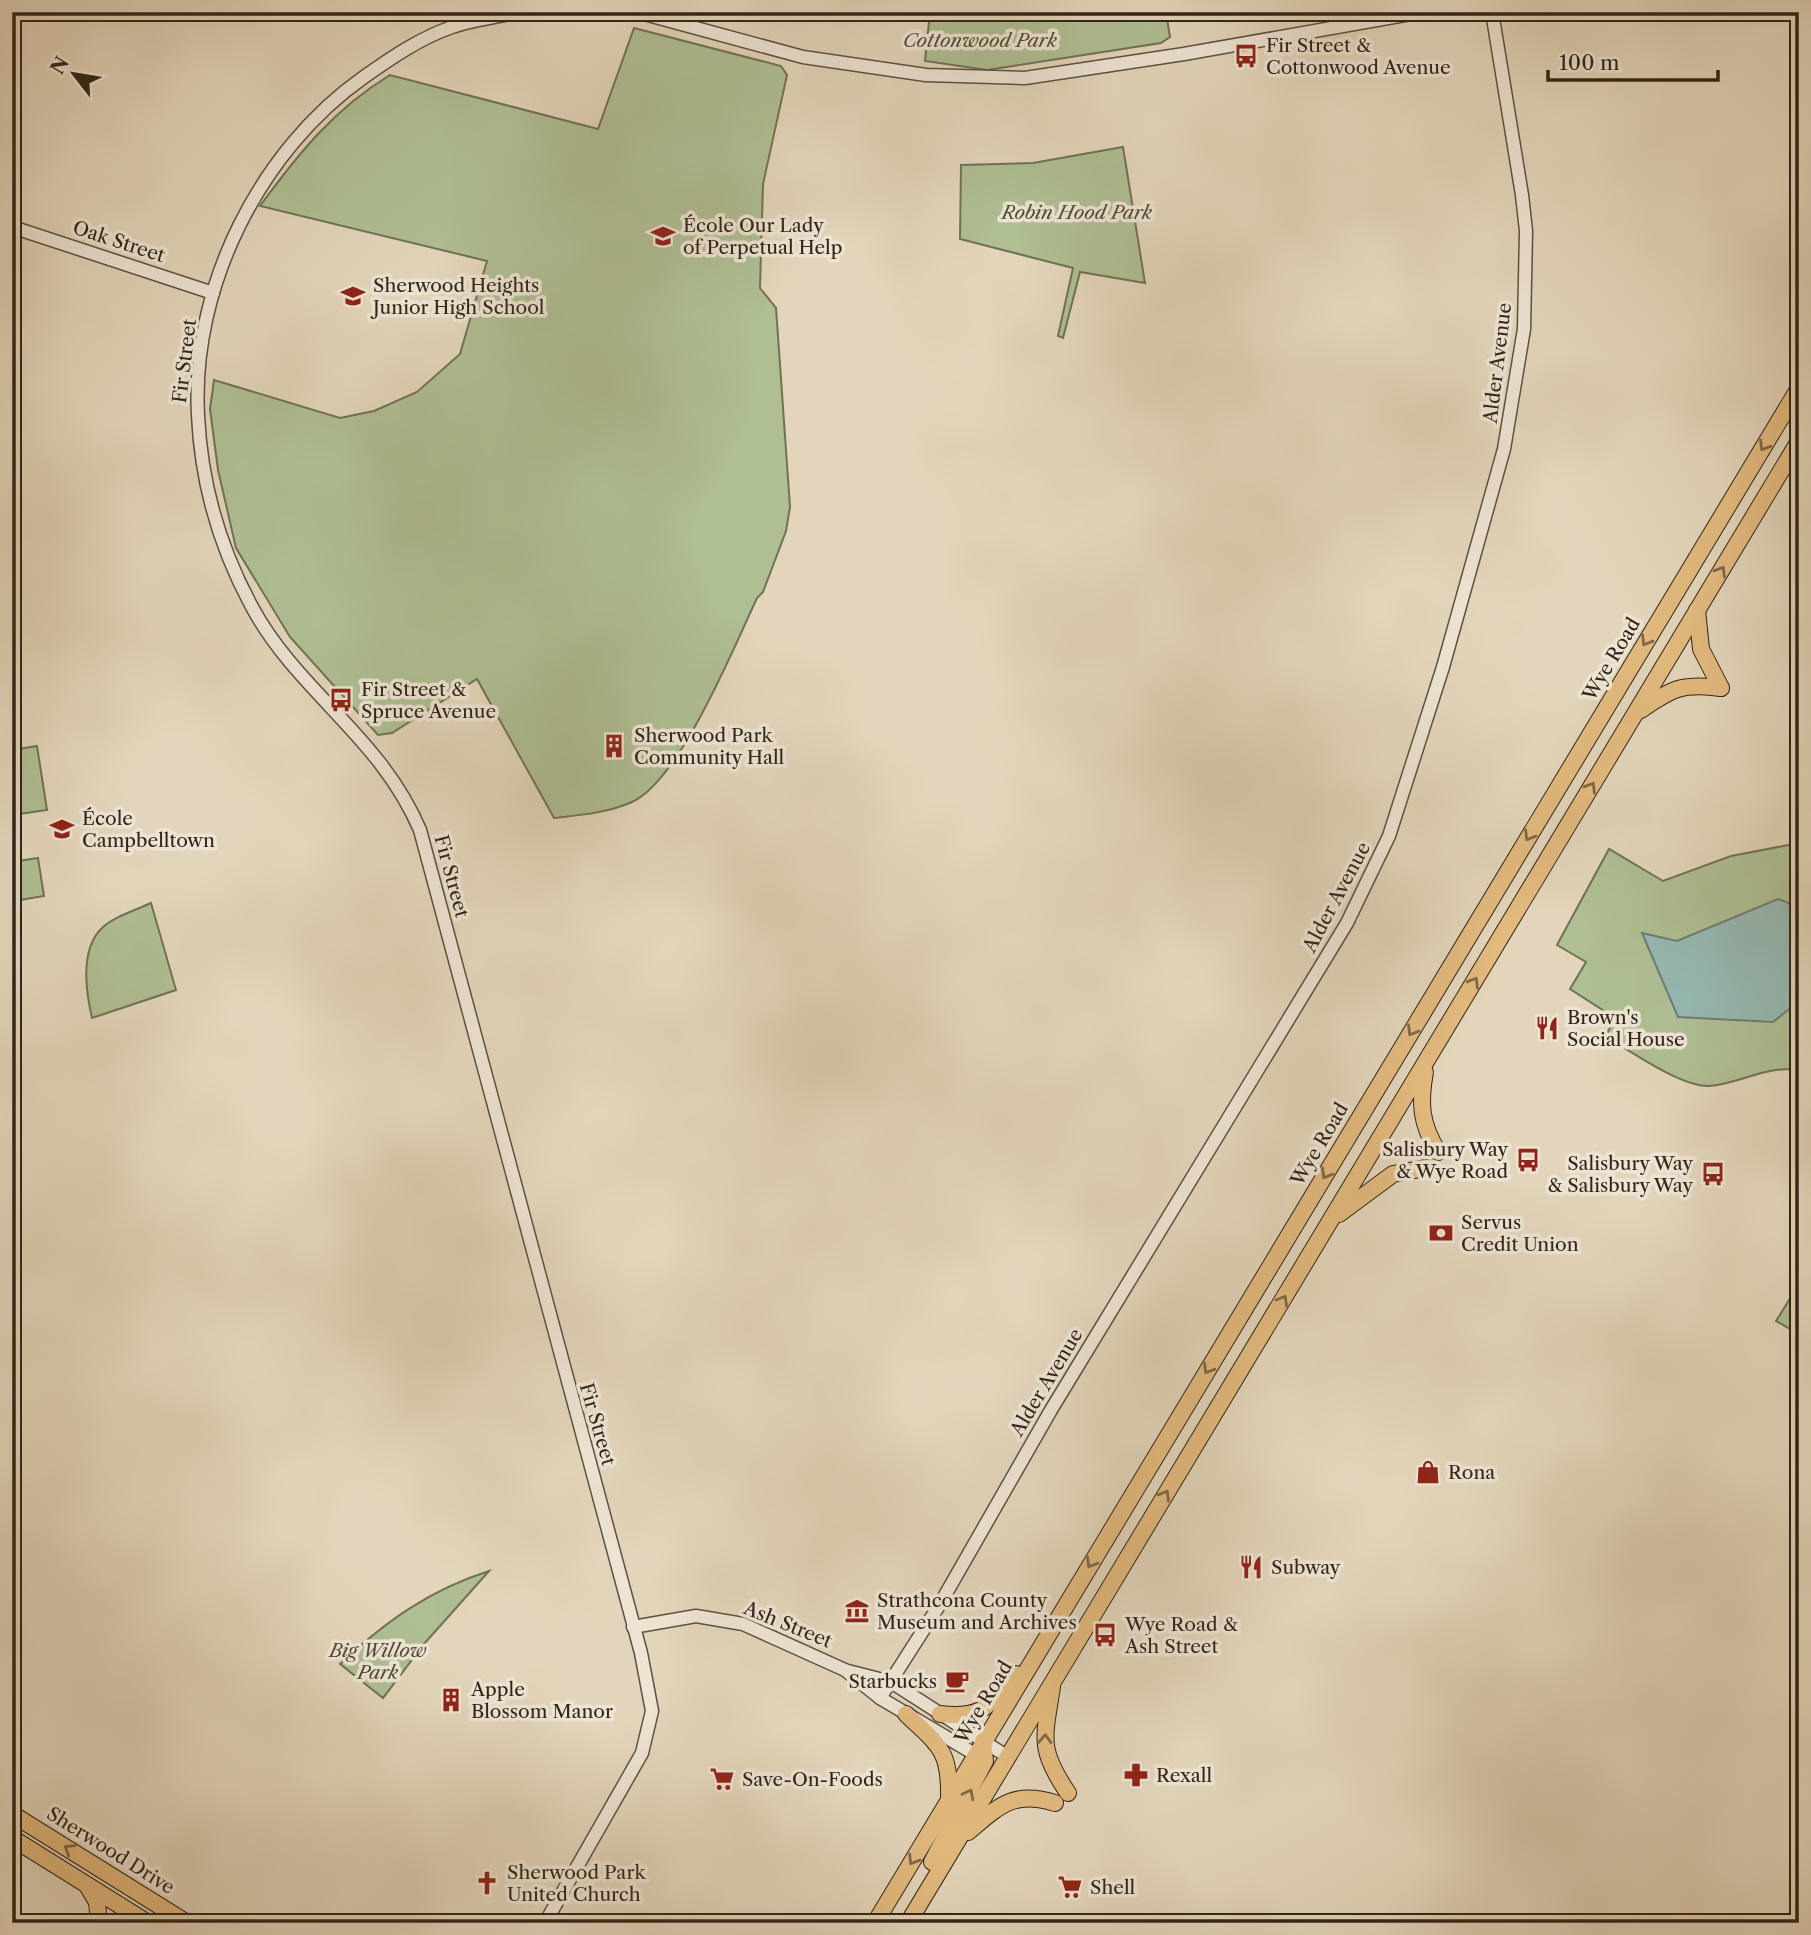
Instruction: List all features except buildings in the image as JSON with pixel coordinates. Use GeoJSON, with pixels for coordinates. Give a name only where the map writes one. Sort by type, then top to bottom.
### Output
{"type":"FeatureCollection","features":[{"type":"Feature","properties":{"kind":"main road","name":"Wye Road"},"geometry":{"type":"LineString","coordinates":[[875,1923],[981,1752],[1039,1649],[1799,387]]}},
{"type":"Feature","properties":{"kind":"main road"},"geometry":{"type":"LineString","coordinates":[[909,1922],[1799,441]]}},
{"type":"Feature","properties":{"kind":"main road"},"geometry":{"type":"LineString","coordinates":[[1633,716],[1662,695],[1683,685],[1721,688],[1701,649],[1697,610]]}},
{"type":"Feature","properties":{"kind":"main road"},"geometry":{"type":"LineString","coordinates":[[1328,1222],[1393,1174],[1434,1160],[1421,1114],[1420,1096],[1426,1061]]}},
{"type":"Feature","properties":{"kind":"main road"},"geometry":{"type":"LineString","coordinates":[[940,1714],[966,1717],[980,1711],[1039,1649]]}},
{"type":"Feature","properties":{"kind":"main road"},"geometry":{"type":"LineString","coordinates":[[956,1843],[990,1813],[1010,1802],[1033,1796],[1062,1798],[1045,1753],[1053,1679]]}},
{"type":"Feature","properties":{"kind":"main road"},"geometry":{"type":"LineString","coordinates":[[906,1714],[938,1745],[948,1762],[948,1802]]}},
{"type":"Feature","properties":{"kind":"main road"},"geometry":{"type":"LineString","coordinates":[[909,1922],[909,1904],[981,1752]]}},
{"type":"Feature","properties":{"kind":"main road","name":"Sherwood Drive"},"geometry":{"type":"LineString","coordinates":[[12,1814],[187,1923]]}},
{"type":"Feature","properties":{"kind":"main road"},"geometry":{"type":"LineString","coordinates":[[12,1838],[148,1923]]}},
{"type":"Feature","properties":{"kind":"main road"},"geometry":{"type":"LineString","coordinates":[[84,1883],[97,1902],[99,1923]]}},
{"type":"Feature","properties":{"kind":"street","name":"Fir Street"},"geometry":{"type":"LineString","coordinates":[[519,12],[451,28],[394,55],[327,105],[300,133],[259,189],[231,245],[214,293],[202,353],[197,412],[201,454],[224,550],[267,633],[378,758],[399,786],[420,830],[633,1628],[652,1711],[646,1740],[621,1794],[545,1923]]}},
{"type":"Feature","properties":{"kind":"street"},"geometry":{"type":"LineString","coordinates":[[637,12],[803,57],[926,75],[1025,78],[1184,54],[1422,12]]}},
{"type":"Feature","properties":{"kind":"street","name":"Alder Avenue"},"geometry":{"type":"LineString","coordinates":[[880,1698],[1051,1410],[1347,923],[1378,863],[1397,816],[1504,449],[1524,329],[1523,207],[1492,12]]}},
{"type":"Feature","properties":{"kind":"street","name":"Oak Street"},"geometry":{"type":"LineString","coordinates":[[12,226],[214,293]]}},
{"type":"Feature","properties":{"kind":"street","name":"Ash Street"},"geometry":{"type":"LineString","coordinates":[[633,1628],[696,1616],[719,1618],[767,1633],[845,1670],[891,1682],[940,1714],[981,1752],[1004,1763]]}},
{"type":"Feature","properties":{"kind":"street","name":"Ash Street"},"geometry":{"type":"LineString","coordinates":[[845,1670],[880,1698],[906,1714],[1004,1763]]}},
{"type":"Feature","properties":{"kind":"green space","name":"Cottonwood Park"},"geometry":{"type":"Polygon","coordinates":[[[930,12],[1166,12],[1170,37],[1161,43],[987,70],[925,61],[930,12]]]}},
{"type":"Feature","properties":{"kind":"green space"},"geometry":{"type":"Polygon","coordinates":[[[634,28],[781,66],[787,75],[763,184],[760,288],[776,308],[790,507],[786,531],[763,592],[757,598],[704,710],[669,768],[650,789],[623,806],[584,815],[554,818],[477,679],[392,733],[378,735],[290,637],[236,548],[218,470],[210,409],[214,380],[340,418],[374,411],[417,392],[460,354],[487,261],[260,206],[288,168],[351,102],[390,75],[598,129],[634,28]]]}},
{"type":"Feature","properties":{"kind":"green space","name":"Robin Hood Park"},"geometry":{"type":"Polygon","coordinates":[[[1123,147],[1145,283],[1080,272],[1063,338],[1058,336],[1073,268],[960,239],[961,165],[1033,163],[1123,147]]]}},
{"type":"Feature","properties":{"kind":"green space"},"geometry":{"type":"Polygon","coordinates":[[[37,746],[47,810],[12,815],[12,750],[37,746]]]}},
{"type":"Feature","properties":{"kind":"green space"},"geometry":{"type":"Polygon","coordinates":[[[1799,843],[1799,1085],[1795,1069],[1782,1069],[1720,1085],[1698,1085],[1658,1068],[1610,1039],[1606,1035],[1611,1026],[1600,1021],[1604,1011],[1570,989],[1586,962],[1557,945],[1609,849],[1663,881],[1731,856],[1799,843]]]}},
{"type":"Feature","properties":{"kind":"green space"},"geometry":{"type":"Polygon","coordinates":[[[38,858],[44,896],[14,901],[12,862],[38,858]]]}},
{"type":"Feature","properties":{"kind":"green space"},"geometry":{"type":"Polygon","coordinates":[[[151,903],[176,990],[92,1018],[86,972],[87,959],[95,937],[112,920],[151,903]]]}},
{"type":"Feature","properties":{"kind":"green space"},"geometry":{"type":"Polygon","coordinates":[[[1799,1284],[1799,1334],[1776,1321],[1799,1284]]]}},
{"type":"Feature","properties":{"kind":"green space","name":"Big Willow Park"},"geometry":{"type":"Polygon","coordinates":[[[489,1571],[424,1644],[383,1698],[340,1664],[374,1634],[409,1609],[447,1588],[489,1571]]]}},
{"type":"Feature","properties":{"kind":"water"},"geometry":{"type":"Polygon","coordinates":[[[1778,899],[1799,907],[1799,1001],[1773,1022],[1678,1017],[1642,933],[1677,941],[1778,899]]]}},
{"type":"Feature","properties":{"kind":"place","name":"Fir Street & Cottonwood Avenue"},"geometry":{"type":"Point","coordinates":[1246,56]}},
{"type":"Feature","properties":{"kind":"place","name":"École Our Lady of Perpetual Help"},"geometry":{"type":"Point","coordinates":[663,236]}},
{"type":"Feature","properties":{"kind":"place","name":"Sherwood Heights Junior High School"},"geometry":{"type":"Point","coordinates":[353,296]}},
{"type":"Feature","properties":{"kind":"place","name":"Fir Street & Spruce Avenue"},"geometry":{"type":"Point","coordinates":[341,700]}},
{"type":"Feature","properties":{"kind":"place","name":"Sherwood Park Community Hall"},"geometry":{"type":"Point","coordinates":[614,746]}},
{"type":"Feature","properties":{"kind":"place","name":"École Campbelltown"},"geometry":{"type":"Point","coordinates":[62,829]}},
{"type":"Feature","properties":{"kind":"place","name":"Brown's Social House"},"geometry":{"type":"Point","coordinates":[1547,1028]}},
{"type":"Feature","properties":{"kind":"place","name":"Salisbury Way & Wye Road"},"geometry":{"type":"Point","coordinates":[1528,1160]}},
{"type":"Feature","properties":{"kind":"place","name":"Salisbury Way & Salisbury Way"},"geometry":{"type":"Point","coordinates":[1713,1174]}},
{"type":"Feature","properties":{"kind":"place","name":"Servus Credit Union"},"geometry":{"type":"Point","coordinates":[1441,1233]}},
{"type":"Feature","properties":{"kind":"place","name":"Rona"},"geometry":{"type":"Point","coordinates":[1428,1472]}},
{"type":"Feature","properties":{"kind":"place","name":"Subway"},"geometry":{"type":"Point","coordinates":[1251,1567]}},
{"type":"Feature","properties":{"kind":"place","name":"Strathcona County Museum and Archives"},"geometry":{"type":"Point","coordinates":[857,1611]}},
{"type":"Feature","properties":{"kind":"place","name":"Wye Road & Ash Street"},"geometry":{"type":"Point","coordinates":[1105,1635]}},
{"type":"Feature","properties":{"kind":"place","name":"Starbucks"},"geometry":{"type":"Point","coordinates":[957,1681]}},
{"type":"Feature","properties":{"kind":"place","name":"Apple Blossom Manor"},"geometry":{"type":"Point","coordinates":[451,1700]}},
{"type":"Feature","properties":{"kind":"place","name":"Rexall"},"geometry":{"type":"Point","coordinates":[1136,1775]}},
{"type":"Feature","properties":{"kind":"place","name":"Save-On-Foods"},"geometry":{"type":"Point","coordinates":[722,1779]}},
{"type":"Feature","properties":{"kind":"place","name":"Sherwood Park United Church"},"geometry":{"type":"Point","coordinates":[487,1883]}},
{"type":"Feature","properties":{"kind":"place","name":"Shell"},"geometry":{"type":"Point","coordinates":[1070,1887]}}]}
